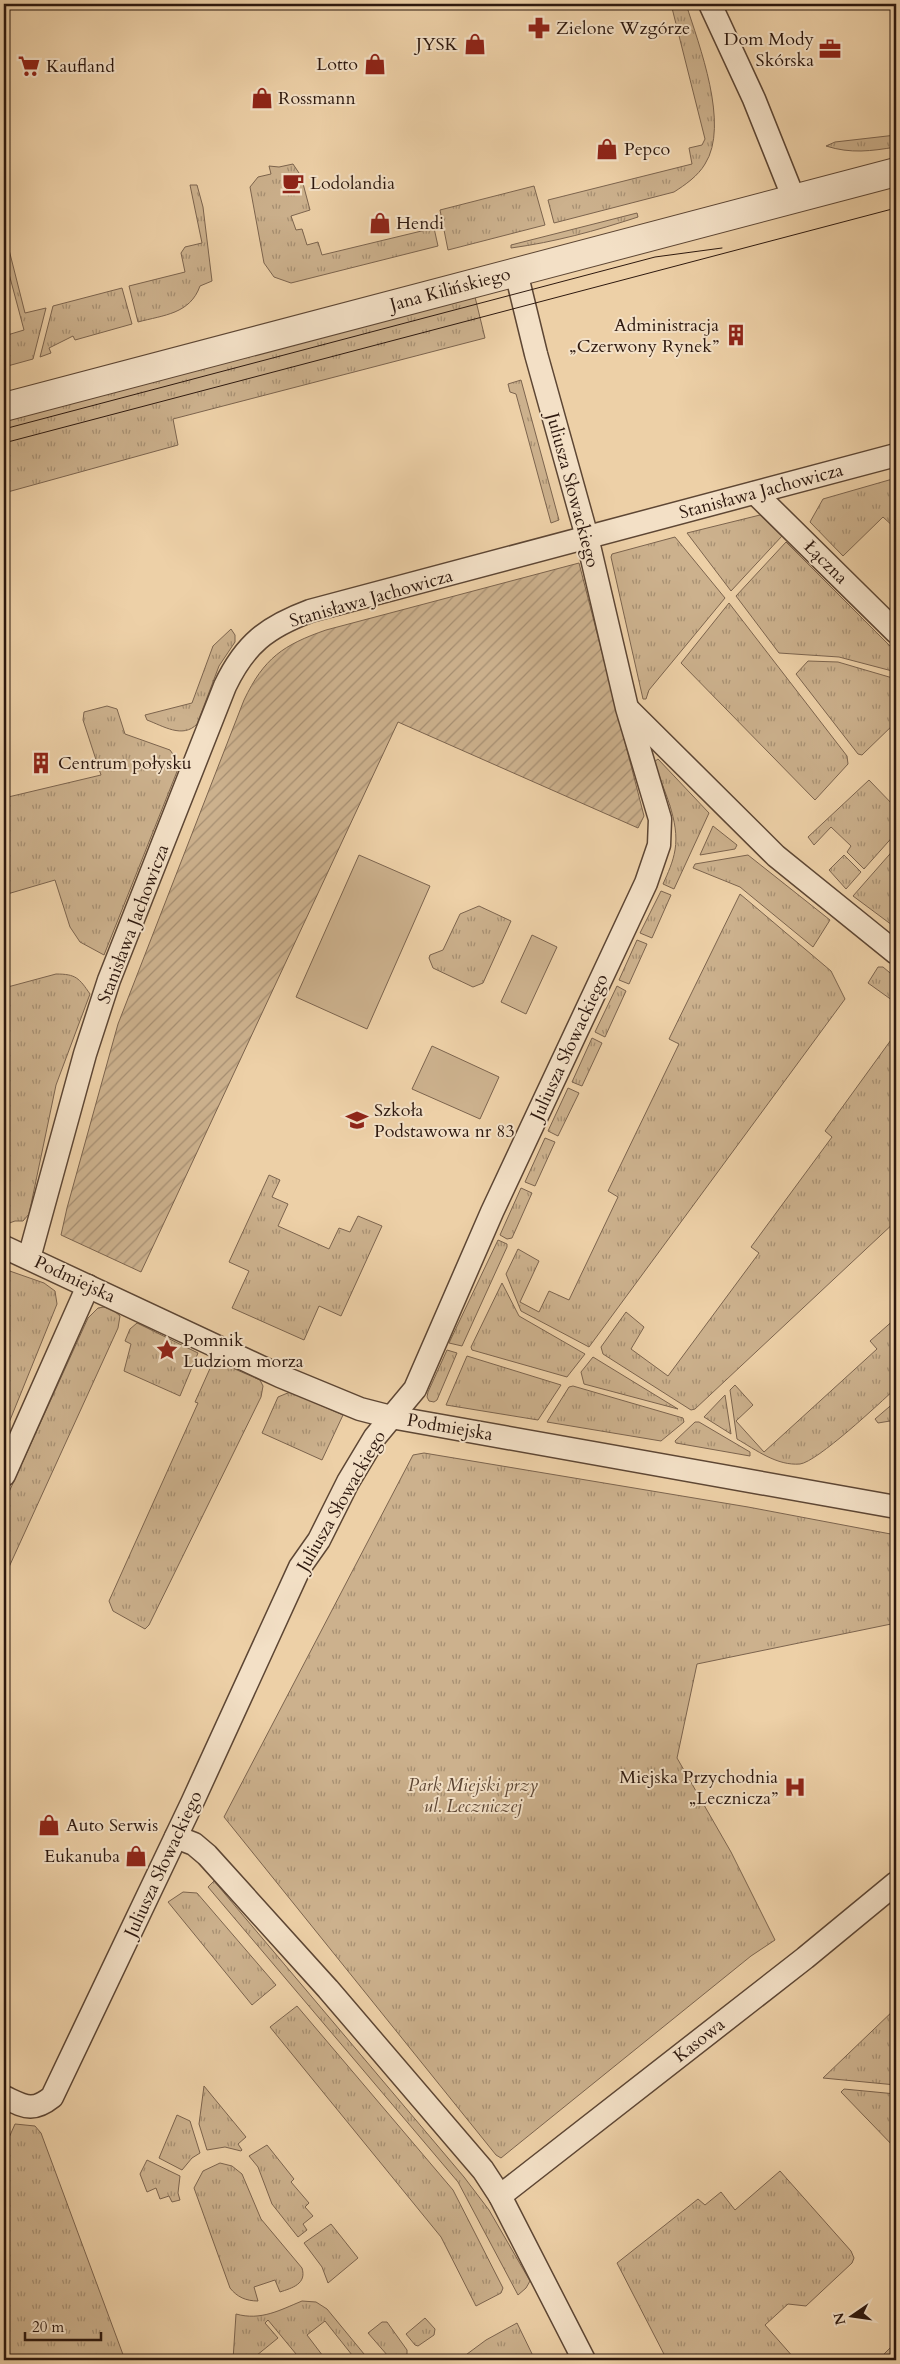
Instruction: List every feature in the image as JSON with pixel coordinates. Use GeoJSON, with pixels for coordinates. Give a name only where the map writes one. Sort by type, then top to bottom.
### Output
{"type":"FeatureCollection","features":[{"type":"Feature","properties":{"kind":"street"},"geometry":{"type":"LineString","coordinates":[[710,4],[754,99],[794,198]]}},
{"type":"Feature","properties":{"kind":"street","name":"Jana Kilińskiego"},"geometry":{"type":"LineString","coordinates":[[4,407],[896,172]]}},
{"type":"Feature","properties":{"kind":"street","name":"Juliusza Słowackiego"},"geometry":{"type":"LineString","coordinates":[[4,2097],[26,2107],[40,2106],[52,2097],[176,1837],[300,1567],[319,1540],[348,1482],[375,1437],[415,1389],[492,1212],[654,862],[659,845],[660,818],[627,708],[587,536],[536,354],[516,272]]}},
{"type":"Feature","properties":{"kind":"street","name":"Stanisława Jachowicza"},"geometry":{"type":"LineString","coordinates":[[29,1258],[83,1062],[109,980],[225,686],[235,665],[250,646],[266,631],[286,620],[310,611],[896,455]]}},
{"type":"Feature","properties":{"kind":"street","name":"Łączna"},"geometry":{"type":"LineString","coordinates":[[755,493],[896,632]]}},
{"type":"Feature","properties":{"kind":"street"},"geometry":{"type":"LineString","coordinates":[[627,708],[776,856],[896,953]]}},
{"type":"Feature","properties":{"kind":"street","name":"Podmiejska"},"geometry":{"type":"LineString","coordinates":[[4,1248],[280,1376],[360,1409],[391,1417],[896,1507]]}},
{"type":"Feature","properties":{"kind":"street"},"geometry":{"type":"LineString","coordinates":[[4,1475],[88,1286]]}},
{"type":"Feature","properties":{"kind":"street"},"geometry":{"type":"LineString","coordinates":[[176,1837],[194,1844],[207,1855],[294,1951],[483,2170],[500,2196],[584,2360]]}},
{"type":"Feature","properties":{"kind":"street","name":"Kasowa"},"geometry":{"type":"LineString","coordinates":[[500,2196],[805,1958],[896,1883]]}},
{"type":"Feature","properties":{"kind":"green space"},"geometry":{"type":"Polygon","coordinates":[[[671,4],[686,4],[710,85],[714,128],[712,148],[705,164],[695,176],[674,192],[554,223],[548,200],[692,164],[689,148],[702,145],[705,139],[671,4]]]}},
{"type":"Feature","properties":{"kind":"green space"},"geometry":{"type":"Polygon","coordinates":[[[896,135],[896,147],[853,151],[826,146],[835,142],[896,135]]]}},
{"type":"Feature","properties":{"kind":"green space"},"geometry":{"type":"Polygon","coordinates":[[[293,164],[301,176],[310,210],[291,216],[296,230],[302,229],[307,245],[318,242],[322,255],[434,228],[438,246],[291,283],[274,277],[264,263],[250,187],[258,177],[271,174],[269,166],[279,167],[293,164]]]}},
{"type":"Feature","properties":{"kind":"green space"},"geometry":{"type":"Polygon","coordinates":[[[190,185],[197,185],[203,207],[212,281],[200,286],[196,295],[183,308],[166,315],[138,322],[129,286],[185,272],[181,253],[185,247],[202,243],[190,185]]]}},
{"type":"Feature","properties":{"kind":"green space"},"geometry":{"type":"Polygon","coordinates":[[[534,186],[545,225],[448,250],[440,210],[534,186]]]}},
{"type":"Feature","properties":{"kind":"green space"},"geometry":{"type":"Polygon","coordinates":[[[637,213],[638,217],[591,231],[543,243],[511,248],[511,245],[637,213]]]}},
{"type":"Feature","properties":{"kind":"green space"},"geometry":{"type":"Polygon","coordinates":[[[4,230],[25,313],[46,308],[33,359],[4,367],[4,336],[24,330],[4,255],[4,230]]]}},
{"type":"Feature","properties":{"kind":"green space"},"geometry":{"type":"Polygon","coordinates":[[[122,288],[132,324],[75,340],[73,336],[49,348],[51,353],[40,357],[53,306],[122,288]]]}},
{"type":"Feature","properties":{"kind":"green space"},"geometry":{"type":"Polygon","coordinates":[[[475,297],[485,338],[173,419],[178,445],[4,493],[4,421],[475,297]]]}},
{"type":"Feature","properties":{"kind":"green space"},"geometry":{"type":"Polygon","coordinates":[[[521,380],[559,520],[551,523],[516,394],[510,392],[508,384],[521,380]]]}},
{"type":"Feature","properties":{"kind":"green space"},"geometry":{"type":"Polygon","coordinates":[[[896,478],[896,529],[883,517],[843,556],[810,522],[823,499],[896,478]]]}},
{"type":"Feature","properties":{"kind":"green space"},"geometry":{"type":"Polygon","coordinates":[[[760,515],[782,536],[731,591],[687,533],[760,515]]]}},
{"type":"Feature","properties":{"kind":"green space"},"geometry":{"type":"Polygon","coordinates":[[[675,537],[725,598],[649,690],[646,699],[643,699],[611,557],[612,554],[675,537]]]}},
{"type":"Feature","properties":{"kind":"green space"},"geometry":{"type":"Polygon","coordinates":[[[786,542],[896,652],[896,672],[839,657],[779,653],[736,596],[786,542]]]}},
{"type":"Feature","properties":{"kind":"green space"},"geometry":{"type":"Polygon","coordinates":[[[579,563],[644,816],[638,828],[398,722],[141,1272],[61,1235],[118,1024],[244,700],[259,673],[267,663],[286,648],[326,630],[579,563]]]}},
{"type":"Feature","properties":{"kind":"green space"},"geometry":{"type":"Polygon","coordinates":[[[729,603],[847,756],[848,764],[815,800],[681,663],[729,603]]]}},
{"type":"Feature","properties":{"kind":"green space"},"geometry":{"type":"Polygon","coordinates":[[[231,629],[235,635],[235,642],[219,666],[197,724],[186,731],[179,731],[147,720],[145,715],[192,703],[213,646],[231,629]]]}},
{"type":"Feature","properties":{"kind":"green space"},"geometry":{"type":"Polygon","coordinates":[[[808,661],[838,662],[896,679],[896,722],[862,755],[858,754],[796,674],[808,661]]]}},
{"type":"Feature","properties":{"kind":"green space"},"geometry":{"type":"Polygon","coordinates":[[[107,706],[117,709],[125,734],[170,750],[180,764],[104,955],[80,942],[70,927],[55,880],[4,895],[4,798],[101,775],[83,720],[84,712],[107,706]]]}},
{"type":"Feature","properties":{"kind":"green space"},"geometry":{"type":"Polygon","coordinates":[[[658,759],[709,813],[674,889],[663,884],[673,859],[676,839],[670,805],[654,762],[658,759]]]}},
{"type":"Feature","properties":{"kind":"green space"},"geometry":{"type":"Polygon","coordinates":[[[869,780],[896,808],[896,833],[864,869],[847,852],[851,846],[831,827],[814,845],[808,837],[869,780]]]}},
{"type":"Feature","properties":{"kind":"green space"},"geometry":{"type":"Polygon","coordinates":[[[713,826],[737,845],[735,849],[700,855],[713,826]]]}},
{"type":"Feature","properties":{"kind":"green space"},"geometry":{"type":"Polygon","coordinates":[[[896,847],[896,928],[853,896],[896,847]]]}},
{"type":"Feature","properties":{"kind":"green space"},"geometry":{"type":"Polygon","coordinates":[[[359,855],[430,886],[367,1029],[296,997],[359,855]]]}},
{"type":"Feature","properties":{"kind":"green space"},"geometry":{"type":"Polygon","coordinates":[[[748,855],[830,920],[813,947],[740,887],[693,868],[695,864],[748,855]]]}},
{"type":"Feature","properties":{"kind":"green space"},"geometry":{"type":"Polygon","coordinates":[[[844,855],[861,872],[846,889],[829,870],[844,855]]]}},
{"type":"Feature","properties":{"kind":"green space"},"geometry":{"type":"Polygon","coordinates":[[[661,891],[671,895],[652,938],[640,933],[661,891]]]}},
{"type":"Feature","properties":{"kind":"green space"},"geometry":{"type":"Polygon","coordinates":[[[740,894],[831,971],[845,999],[589,1347],[521,1311],[506,1274],[518,1249],[539,1261],[520,1302],[539,1312],[549,1291],[569,1300],[618,1197],[608,1191],[679,1044],[669,1039],[740,894]]]}},
{"type":"Feature","properties":{"kind":"green space"},"geometry":{"type":"Polygon","coordinates":[[[479,906],[511,921],[483,983],[473,987],[433,968],[429,958],[430,955],[443,950],[460,914],[479,906]]]}},
{"type":"Feature","properties":{"kind":"green space"},"geometry":{"type":"Polygon","coordinates":[[[532,935],[557,947],[526,1014],[501,1002],[532,935]]]}},
{"type":"Feature","properties":{"kind":"green space"},"geometry":{"type":"Polygon","coordinates":[[[637,940],[647,944],[629,984],[619,980],[637,940]]]}},
{"type":"Feature","properties":{"kind":"green space"},"geometry":{"type":"Polygon","coordinates":[[[878,967],[883,967],[896,978],[896,1003],[868,983],[878,967]]]}},
{"type":"Feature","properties":{"kind":"green space"},"geometry":{"type":"Polygon","coordinates":[[[56,974],[73,976],[83,984],[90,994],[56,1085],[29,1214],[23,1221],[15,1221],[4,1225],[4,988],[56,974]]]}},
{"type":"Feature","properties":{"kind":"green space"},"geometry":{"type":"Polygon","coordinates":[[[617,986],[626,991],[605,1037],[595,1032],[617,986]]]}},
{"type":"Feature","properties":{"kind":"green space"},"geometry":{"type":"Polygon","coordinates":[[[896,1033],[896,1221],[695,1409],[691,1410],[603,1354],[601,1347],[626,1312],[644,1327],[631,1349],[668,1376],[759,1253],[751,1247],[832,1137],[825,1131],[896,1033]]]}},
{"type":"Feature","properties":{"kind":"green space"},"geometry":{"type":"Polygon","coordinates":[[[592,1038],[602,1043],[582,1086],[572,1082],[592,1038]]]}},
{"type":"Feature","properties":{"kind":"green space"},"geometry":{"type":"Polygon","coordinates":[[[432,1046],[499,1077],[480,1119],[412,1089],[432,1046]]]}},
{"type":"Feature","properties":{"kind":"green space"},"geometry":{"type":"Polygon","coordinates":[[[568,1088],[579,1093],[558,1136],[548,1131],[568,1088]]]}},
{"type":"Feature","properties":{"kind":"green space"},"geometry":{"type":"Polygon","coordinates":[[[545,1138],[555,1142],[535,1186],[525,1182],[545,1138]]]}},
{"type":"Feature","properties":{"kind":"green space"},"geometry":{"type":"Polygon","coordinates":[[[269,1175],[280,1180],[272,1197],[288,1204],[278,1226],[329,1249],[339,1228],[350,1232],[358,1216],[382,1226],[341,1316],[319,1306],[304,1340],[232,1308],[249,1271],[229,1262],[269,1175]]]}},
{"type":"Feature","properties":{"kind":"green space"},"geometry":{"type":"Polygon","coordinates":[[[521,1188],[532,1193],[512,1238],[507,1239],[500,1235],[521,1188]]]}},
{"type":"Feature","properties":{"kind":"green space"},"geometry":{"type":"Polygon","coordinates":[[[498,1240],[507,1244],[507,1247],[462,1346],[449,1343],[498,1240]]]}},
{"type":"Feature","properties":{"kind":"green space"},"geometry":{"type":"Polygon","coordinates":[[[4,1269],[44,1283],[55,1291],[57,1304],[4,1435],[4,1269]]]}},
{"type":"Feature","properties":{"kind":"green space"},"geometry":{"type":"Polygon","coordinates":[[[502,1283],[519,1316],[585,1354],[567,1377],[472,1350],[471,1347],[502,1283]]]}},
{"type":"Feature","properties":{"kind":"green space"},"geometry":{"type":"Polygon","coordinates":[[[104,1307],[113,1310],[120,1316],[118,1328],[4,1578],[4,1503],[88,1318],[98,1308],[104,1307]]]}},
{"type":"Feature","properties":{"kind":"green space"},"geometry":{"type":"Polygon","coordinates":[[[896,1318],[896,1388],[834,1443],[808,1461],[800,1464],[791,1464],[775,1460],[737,1439],[730,1390],[735,1385],[753,1405],[736,1421],[764,1452],[877,1349],[870,1341],[896,1318]]]}},
{"type":"Feature","properties":{"kind":"green space"},"geometry":{"type":"Polygon","coordinates":[[[137,1323],[198,1353],[180,1396],[124,1371],[131,1344],[125,1341],[130,1329],[137,1323]]]}},
{"type":"Feature","properties":{"kind":"green space"},"geometry":{"type":"Polygon","coordinates":[[[447,1350],[457,1353],[437,1400],[434,1402],[429,1401],[427,1397],[428,1392],[447,1350]]]}},
{"type":"Feature","properties":{"kind":"green space"},"geometry":{"type":"Polygon","coordinates":[[[467,1356],[561,1385],[538,1420],[446,1405],[467,1356]]]}},
{"type":"Feature","properties":{"kind":"green space"},"geometry":{"type":"Polygon","coordinates":[[[593,1357],[678,1409],[584,1384],[581,1372],[593,1357]]]}},
{"type":"Feature","properties":{"kind":"green space"},"geometry":{"type":"Polygon","coordinates":[[[221,1363],[260,1380],[263,1386],[261,1397],[149,1625],[145,1629],[113,1611],[109,1601],[198,1403],[195,1402],[212,1364],[221,1363]]]}},
{"type":"Feature","properties":{"kind":"green space"},"geometry":{"type":"Polygon","coordinates":[[[573,1386],[683,1418],[684,1422],[661,1441],[547,1422],[569,1387],[573,1386]]]}},
{"type":"Feature","properties":{"kind":"green space"},"geometry":{"type":"Polygon","coordinates":[[[290,1392],[343,1415],[322,1460],[262,1433],[278,1397],[290,1392]]]}},
{"type":"Feature","properties":{"kind":"green space"},"geometry":{"type":"Polygon","coordinates":[[[725,1395],[731,1434],[704,1417],[725,1395]]]}},
{"type":"Feature","properties":{"kind":"green space"},"geometry":{"type":"Polygon","coordinates":[[[896,1401],[896,1420],[878,1423],[875,1419],[896,1401]]]}},
{"type":"Feature","properties":{"kind":"green space"},"geometry":{"type":"Polygon","coordinates":[[[695,1422],[699,1422],[750,1452],[750,1456],[676,1443],[675,1441],[695,1422]]]}},
{"type":"Feature","properties":{"kind":"green space","name":"Park Miejski przy ul. Leczniczej"},"geometry":{"type":"Polygon","coordinates":[[[424,1453],[748,1507],[896,1535],[896,1623],[697,1664],[677,1758],[731,1852],[775,1940],[751,1956],[501,2158],[496,2155],[224,1817],[413,1455],[424,1453]]]}},
{"type":"Feature","properties":{"kind":"green space"},"geometry":{"type":"Polygon","coordinates":[[[214,1881],[464,2177],[489,2210],[530,2281],[526,2288],[518,2295],[458,2182],[208,1887],[214,1881]]]}},
{"type":"Feature","properties":{"kind":"green space"},"geometry":{"type":"Polygon","coordinates":[[[183,1892],[197,1893],[276,1985],[252,2005],[168,1902],[183,1892]]]}},
{"type":"Feature","properties":{"kind":"green space"},"geometry":{"type":"Polygon","coordinates":[[[297,2006],[453,2190],[503,2288],[501,2293],[476,2306],[441,2237],[270,2027],[297,2006]]]}},
{"type":"Feature","properties":{"kind":"green space"},"geometry":{"type":"Polygon","coordinates":[[[896,2008],[896,2085],[823,2078],[896,2008]]]}},
{"type":"Feature","properties":{"kind":"green space"},"geometry":{"type":"Polygon","coordinates":[[[204,2086],[246,2137],[238,2144],[241,2151],[225,2147],[207,2150],[199,2124],[204,2086]]]}},
{"type":"Feature","properties":{"kind":"green space"},"geometry":{"type":"Polygon","coordinates":[[[844,2089],[896,2094],[896,2149],[841,2092],[844,2089]]]}},
{"type":"Feature","properties":{"kind":"green space"},"geometry":{"type":"Polygon","coordinates":[[[177,2115],[190,2121],[200,2153],[192,2158],[182,2170],[159,2158],[177,2115]]]}},
{"type":"Feature","properties":{"kind":"green space"},"geometry":{"type":"Polygon","coordinates":[[[15,2124],[35,2126],[41,2133],[125,2360],[4,2360],[4,2149],[15,2124]]]}},
{"type":"Feature","properties":{"kind":"green space"},"geometry":{"type":"Polygon","coordinates":[[[267,2145],[294,2179],[291,2182],[309,2203],[305,2207],[313,2216],[303,2224],[307,2230],[298,2237],[272,2204],[258,2167],[249,2156],[267,2145]]]}},
{"type":"Feature","properties":{"kind":"green space"},"geometry":{"type":"Polygon","coordinates":[[[147,2160],[180,2176],[178,2193],[180,2200],[172,2202],[169,2196],[160,2199],[156,2188],[147,2192],[140,2174],[147,2160]]]}},
{"type":"Feature","properties":{"kind":"green space"},"geometry":{"type":"Polygon","coordinates":[[[220,2163],[232,2166],[242,2174],[261,2219],[302,2268],[302,2278],[294,2287],[280,2292],[275,2280],[254,2287],[258,2301],[242,2298],[230,2288],[194,2188],[203,2171],[220,2163]]]}},
{"type":"Feature","properties":{"kind":"green space"},"geometry":{"type":"Polygon","coordinates":[[[780,2171],[851,2251],[854,2258],[852,2263],[806,2306],[788,2304],[765,2325],[794,2358],[791,2360],[667,2360],[617,2263],[698,2199],[705,2205],[721,2192],[735,2210],[780,2171]]]}},
{"type":"Feature","properties":{"kind":"green space"},"geometry":{"type":"Polygon","coordinates":[[[331,2224],[358,2258],[328,2283],[322,2267],[304,2243],[331,2224]]]}},
{"type":"Feature","properties":{"kind":"green space"},"geometry":{"type":"Polygon","coordinates":[[[302,2301],[316,2302],[327,2309],[369,2360],[356,2360],[325,2321],[307,2335],[326,2360],[301,2360],[268,2320],[265,2323],[278,2338],[251,2360],[233,2360],[236,2314],[245,2316],[262,2315],[278,2311],[302,2301]]]}},
{"type":"Feature","properties":{"kind":"green space"},"geometry":{"type":"Polygon","coordinates":[[[425,2318],[435,2329],[434,2335],[418,2346],[406,2334],[425,2318]]]}},
{"type":"Feature","properties":{"kind":"green space"},"geometry":{"type":"Polygon","coordinates":[[[382,2322],[387,2322],[407,2350],[407,2354],[398,2360],[388,2356],[368,2333],[382,2322]]]}},
{"type":"Feature","properties":{"kind":"green space"},"geometry":{"type":"Polygon","coordinates":[[[517,2323],[535,2360],[459,2360],[486,2340],[517,2323]]]}},
{"type":"Feature","properties":{"kind":"green space"},"geometry":{"type":"Polygon","coordinates":[[[896,2342],[896,2360],[878,2360],[896,2342]]]}},
{"type":"Feature","properties":{"kind":"tram line"},"geometry":{"type":"LineString","coordinates":[[4,443],[896,208]]}},
{"type":"Feature","properties":{"kind":"tram line"},"geometry":{"type":"LineString","coordinates":[[4,429],[655,257],[722,248]]}},
{"type":"Feature","properties":{"kind":"place","name":"Zielone Wzgórze"},"geometry":{"type":"Point","coordinates":[539,28]}},
{"type":"Feature","properties":{"kind":"place","name":"JYSK"},"geometry":{"type":"Point","coordinates":[475,44]}},
{"type":"Feature","properties":{"kind":"place","name":"Dom Mody Skórska"},"geometry":{"type":"Point","coordinates":[830,49]}},
{"type":"Feature","properties":{"kind":"place","name":"Lotto"},"geometry":{"type":"Point","coordinates":[375,64]}},
{"type":"Feature","properties":{"kind":"place","name":"Kaufland"},"geometry":{"type":"Point","coordinates":[29,66]}},
{"type":"Feature","properties":{"kind":"place","name":"Rossmann"},"geometry":{"type":"Point","coordinates":[262,98]}},
{"type":"Feature","properties":{"kind":"place","name":"Pepco"},"geometry":{"type":"Point","coordinates":[607,149]}},
{"type":"Feature","properties":{"kind":"place","name":"Lodolandia"},"geometry":{"type":"Point","coordinates":[293,183]}},
{"type":"Feature","properties":{"kind":"place","name":"Hendi"},"geometry":{"type":"Point","coordinates":[380,223]}},
{"type":"Feature","properties":{"kind":"place","name":"Administracja „Czerwony Rynek”"},"geometry":{"type":"Point","coordinates":[736,335]}},
{"type":"Feature","properties":{"kind":"place","name":"Centrum połysku"},"geometry":{"type":"Point","coordinates":[41,763]}},
{"type":"Feature","properties":{"kind":"place","name":"Szkoła Podstawowa nr 83"},"geometry":{"type":"Point","coordinates":[357,1120]}},
{"type":"Feature","properties":{"kind":"place","name":"Pomnik Ludziom morza"},"geometry":{"type":"Point","coordinates":[167,1350]}},
{"type":"Feature","properties":{"kind":"place","name":"Miejska Przychodnia „Lecznicza”"},"geometry":{"type":"Point","coordinates":[795,1787]}},
{"type":"Feature","properties":{"kind":"place","name":"Auto Serwis"},"geometry":{"type":"Point","coordinates":[49,1825]}},
{"type":"Feature","properties":{"kind":"place","name":"Eukanuba"},"geometry":{"type":"Point","coordinates":[136,1856]}}]}
